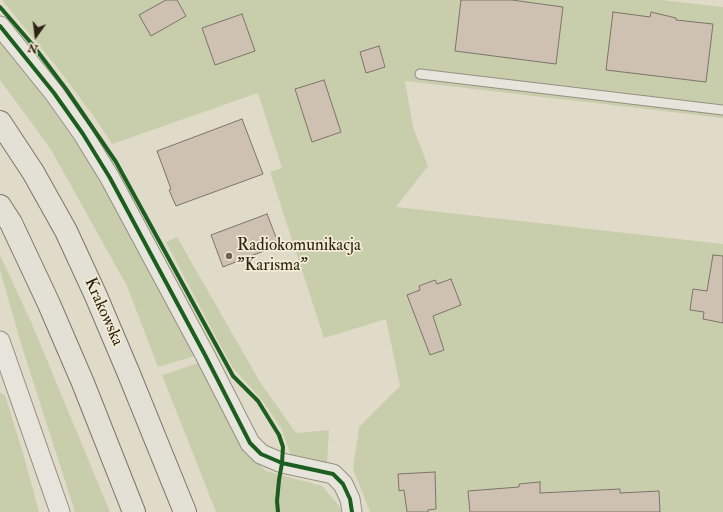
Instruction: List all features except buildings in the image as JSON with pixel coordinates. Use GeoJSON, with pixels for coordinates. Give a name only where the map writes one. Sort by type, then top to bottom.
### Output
{"type":"FeatureCollection","features":[{"type":"Feature","properties":{"kind":"main road","name":"Krakowska"},"geometry":{"type":"LineString","coordinates":[[0,122],[33,172],[66,231],[96,296],[185,512]]}},
{"type":"Feature","properties":{"kind":"main road"},"geometry":{"type":"LineString","coordinates":[[0,206],[50,304],[134,512]]}},
{"type":"Feature","properties":{"kind":"street"},"geometry":{"type":"LineString","coordinates":[[0,26],[54,93],[83,134],[110,178],[205,355],[250,443],[261,454],[282,463],[333,474],[343,484],[350,499],[352,512]]}},
{"type":"Feature","properties":{"kind":"street"},"geometry":{"type":"LineString","coordinates":[[0,341],[60,512]]}},
{"type":"Feature","properties":{"kind":"lane"},"geometry":{"type":"LineString","coordinates":[[420,74],[723,110]]}},
{"type":"Feature","properties":{"kind":"green space"},"geometry":{"type":"Polygon","coordinates":[[[2,0],[662,0],[723,7],[723,118],[405,81],[413,127],[428,166],[396,207],[723,244],[723,512],[370,512],[353,469],[359,427],[400,386],[386,319],[324,338],[270,172],[282,168],[258,93],[112,144],[95,118],[56,66],[2,0]]]}},
{"type":"Feature","properties":{"kind":"green space"},"geometry":{"type":"Polygon","coordinates":[[[0,42],[27,73],[100,177],[194,356],[158,367],[127,286],[50,148],[0,80],[0,42]]]}},
{"type":"Feature","properties":{"kind":"green space"},"geometry":{"type":"Polygon","coordinates":[[[177,237],[260,382],[296,433],[329,430],[327,463],[291,455],[281,428],[262,400],[233,368],[166,242],[177,237]]]}},
{"type":"Feature","properties":{"kind":"green space"},"geometry":{"type":"Polygon","coordinates":[[[0,255],[32,324],[110,512],[75,512],[22,347],[0,270],[0,255]]]}},
{"type":"Feature","properties":{"kind":"green space"},"geometry":{"type":"Polygon","coordinates":[[[198,363],[243,448],[266,471],[322,486],[340,507],[341,512],[216,512],[162,375],[198,363]]]}},
{"type":"Feature","properties":{"kind":"green space"},"geometry":{"type":"Polygon","coordinates":[[[0,393],[5,395],[39,512],[0,512],[0,393]]]}},
{"type":"Feature","properties":{"kind":"cycle path"},"geometry":{"type":"LineString","coordinates":[[0,7],[32,44],[66,89],[116,162],[233,376],[258,401],[279,435],[283,447],[277,501],[278,512]]}},
{"type":"Feature","properties":{"kind":"cycle path"},"geometry":{"type":"LineString","coordinates":[[0,26],[54,93],[83,134],[110,178],[205,355],[250,443],[261,454],[282,463],[333,474],[343,484],[350,499],[352,512]]}},
{"type":"Feature","properties":{"kind":"place","name":"Radiokomunikacja \"Karisma\""},"geometry":{"type":"Point","coordinates":[229,256]}}]}
